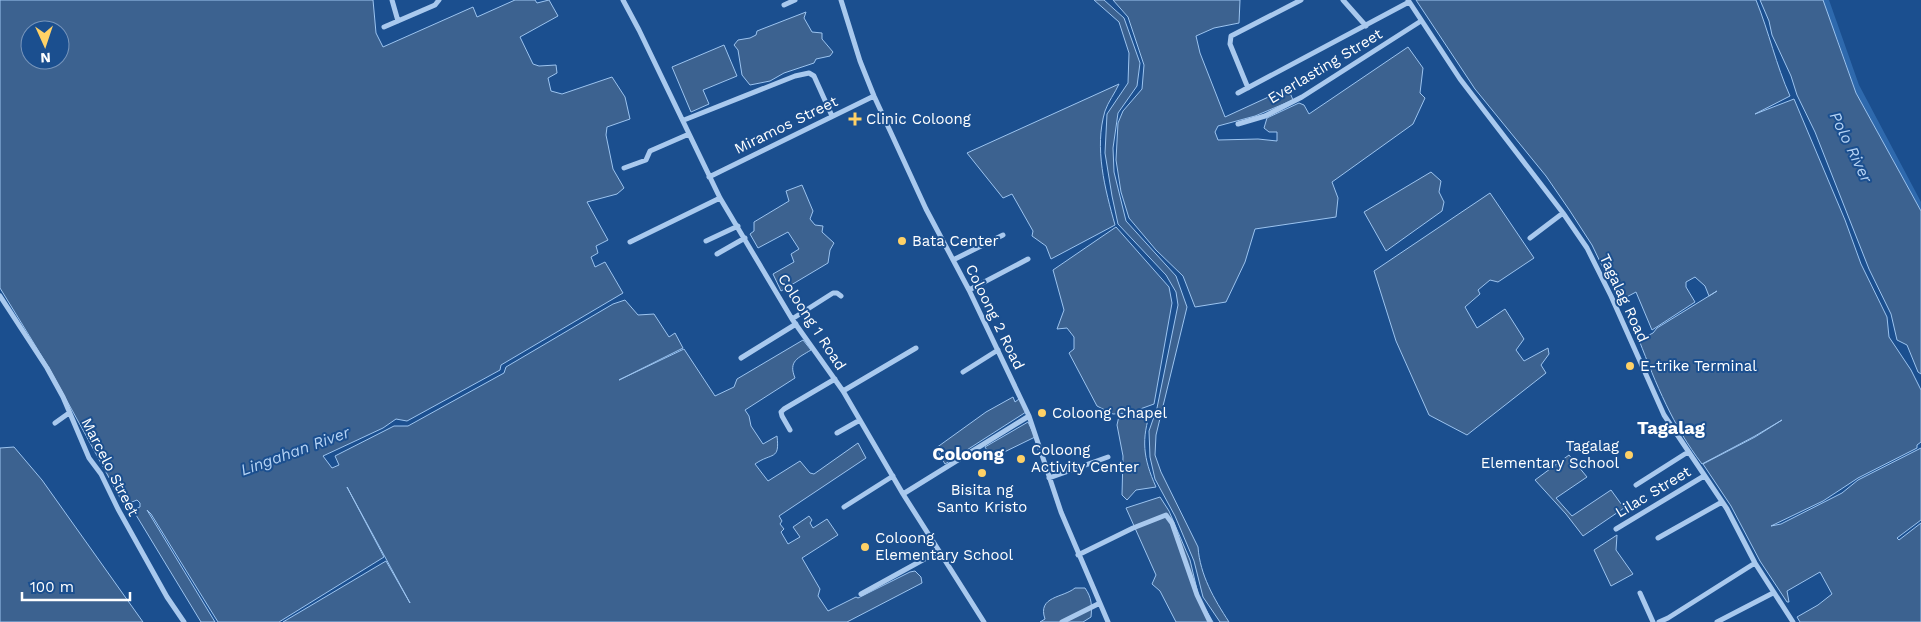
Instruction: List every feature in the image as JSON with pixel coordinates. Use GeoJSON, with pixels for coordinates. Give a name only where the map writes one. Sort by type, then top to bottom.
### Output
{"type":"FeatureCollection","features":[{"type":"Feature","properties":{"kind":"street"},"geometry":{"type":"LineString","coordinates":[[392,0],[398,21]]}},
{"type":"Feature","properties":{"kind":"street"},"geometry":{"type":"LineString","coordinates":[[384,28],[435,5],[439,0]]}},
{"type":"Feature","properties":{"kind":"street","name":"Coloong 1 Road"},"geometry":{"type":"LineString","coordinates":[[623,0],[684,120],[720,198],[792,319],[843,391],[903,494],[984,622]]}},
{"type":"Feature","properties":{"kind":"street"},"geometry":{"type":"LineString","coordinates":[[784,5],[795,0]]}},
{"type":"Feature","properties":{"kind":"street","name":"Coloong 2 Road"},"geometry":{"type":"LineString","coordinates":[[841,0],[860,61],[874,96],[926,209],[998,350],[1038,439],[1049,478],[1078,555],[1108,622]]}},
{"type":"Feature","properties":{"kind":"street"},"geometry":{"type":"LineString","coordinates":[[1248,88],[1230,44],[1231,36],[1301,0]]}},
{"type":"Feature","properties":{"kind":"street"},"geometry":{"type":"LineString","coordinates":[[1343,0],[1366,26]]}},
{"type":"Feature","properties":{"kind":"street"},"geometry":{"type":"LineString","coordinates":[[1238,93],[1366,26],[1408,1]]}},
{"type":"Feature","properties":{"kind":"street","name":"Tagalag Road"},"geometry":{"type":"LineString","coordinates":[[1408,1],[1460,79],[1563,213],[1587,248],[1601,274],[1664,415],[1722,502],[1755,563],[1793,622]]}},
{"type":"Feature","properties":{"kind":"street","name":"Everlasting Street"},"geometry":{"type":"LineString","coordinates":[[1238,124],[1265,116],[1302,97],[1421,22]]}},
{"type":"Feature","properties":{"kind":"street"},"geometry":{"type":"LineString","coordinates":[[684,120],[795,76],[809,73],[814,76],[832,116]]}},
{"type":"Feature","properties":{"kind":"street","name":"Miramos Street"},"geometry":{"type":"LineString","coordinates":[[709,177],[874,96]]}},
{"type":"Feature","properties":{"kind":"street"},"geometry":{"type":"LineString","coordinates":[[624,168],[646,160],[650,151],[689,134]]}},
{"type":"Feature","properties":{"kind":"street"},"geometry":{"type":"LineString","coordinates":[[630,242],[720,198]]}},
{"type":"Feature","properties":{"kind":"street"},"geometry":{"type":"LineString","coordinates":[[1530,238],[1563,213]]}},
{"type":"Feature","properties":{"kind":"street"},"geometry":{"type":"LineString","coordinates":[[706,241],[738,226]]}},
{"type":"Feature","properties":{"kind":"street"},"geometry":{"type":"LineString","coordinates":[[953,260],[1003,235]]}},
{"type":"Feature","properties":{"kind":"street"},"geometry":{"type":"LineString","coordinates":[[717,254],[745,238]]}},
{"type":"Feature","properties":{"kind":"street"},"geometry":{"type":"LineString","coordinates":[[969,290],[1028,259]]}},
{"type":"Feature","properties":{"kind":"street"},"geometry":{"type":"LineString","coordinates":[[792,319],[833,293],[836,292],[841,296]]}},
{"type":"Feature","properties":{"kind":"street","name":"Marcelo Street"},"geometry":{"type":"LineString","coordinates":[[0,296],[47,368],[89,458],[101,474],[122,517],[167,597],[184,622]]}},
{"type":"Feature","properties":{"kind":"street"},"geometry":{"type":"LineString","coordinates":[[741,358],[796,324]]}},
{"type":"Feature","properties":{"kind":"street"},"geometry":{"type":"LineString","coordinates":[[843,391],[916,348]]}},
{"type":"Feature","properties":{"kind":"street"},"geometry":{"type":"LineString","coordinates":[[963,372],[998,350]]}},
{"type":"Feature","properties":{"kind":"street"},"geometry":{"type":"LineString","coordinates":[[790,430],[781,412],[835,379]]}},
{"type":"Feature","properties":{"kind":"street"},"geometry":{"type":"LineString","coordinates":[[55,423],[69,413]]}},
{"type":"Feature","properties":{"kind":"street"},"geometry":{"type":"LineString","coordinates":[[903,494],[1028,416]]}},
{"type":"Feature","properties":{"kind":"street"},"geometry":{"type":"LineString","coordinates":[[837,433],[860,420]]}},
{"type":"Feature","properties":{"kind":"street"},"geometry":{"type":"LineString","coordinates":[[1636,485],[1688,452]]}},
{"type":"Feature","properties":{"kind":"street"},"geometry":{"type":"LineString","coordinates":[[1049,478],[1108,457]]}},
{"type":"Feature","properties":{"kind":"street"},"geometry":{"type":"LineString","coordinates":[[844,507],[893,476]]}},
{"type":"Feature","properties":{"kind":"street","name":"Lilac Street"},"geometry":{"type":"LineString","coordinates":[[1616,529],[1704,476]]}},
{"type":"Feature","properties":{"kind":"street"},"geometry":{"type":"LineString","coordinates":[[1658,538],[1722,502]]}},
{"type":"Feature","properties":{"kind":"street"},"geometry":{"type":"LineString","coordinates":[[1078,555],[1155,518],[1166,516],[1172,523],[1197,595],[1210,622]]}},
{"type":"Feature","properties":{"kind":"street"},"geometry":{"type":"LineString","coordinates":[[861,594],[940,551]]}},
{"type":"Feature","properties":{"kind":"street"},"geometry":{"type":"LineString","coordinates":[[1659,622],[1755,563]]}},
{"type":"Feature","properties":{"kind":"street"},"geometry":{"type":"LineString","coordinates":[[1717,622],[1773,593]]}},
{"type":"Feature","properties":{"kind":"street"},"geometry":{"type":"LineString","coordinates":[[1640,594],[1653,622]]}},
{"type":"Feature","properties":{"kind":"street"},"geometry":{"type":"LineString","coordinates":[[1062,622],[1100,603]]}},
{"type":"Feature","properties":{"kind":"shaded area"},"geometry":{"type":"Polygon","coordinates":[[[1823,0],[1829,0],[1859,85],[1921,202],[1921,211],[1856,93],[1837,38],[1829,22],[1823,0]]]}},
{"type":"Feature","properties":{"kind":"water","name":"Lingahan River"},"geometry":{"type":"Polygon","coordinates":[[[0,0],[373,0],[376,33],[383,47],[473,7],[477,17],[515,0],[535,0],[537,3],[549,0],[558,16],[520,37],[533,64],[539,66],[556,65],[557,73],[548,78],[551,91],[562,94],[612,77],[625,97],[630,119],[607,127],[606,135],[613,169],[624,188],[617,194],[587,202],[608,240],[596,246],[598,253],[591,257],[595,267],[605,262],[623,293],[501,365],[500,370],[407,421],[396,419],[383,428],[323,456],[332,468],[339,465],[335,456],[394,426],[408,426],[504,373],[506,367],[613,304],[625,300],[638,315],[654,314],[669,337],[675,333],[683,348],[619,380],[684,349],[715,396],[734,387],[737,379],[803,340],[811,350],[798,358],[794,364],[793,372],[795,378],[745,410],[749,416],[751,426],[763,444],[777,436],[776,453],[755,464],[768,481],[800,461],[810,473],[814,474],[858,443],[866,458],[779,516],[782,521],[780,524],[784,529],[781,532],[788,544],[800,537],[793,527],[809,516],[812,520],[810,523],[813,528],[827,519],[838,535],[802,558],[820,589],[818,596],[828,611],[910,572],[915,571],[921,577],[922,583],[847,622],[283,622],[386,561],[410,603],[347,487],[384,557],[279,622],[218,622],[147,510],[215,622],[201,622],[133,510],[140,507],[140,503],[137,500],[124,505],[49,368],[0,288],[0,0]]]}},
{"type":"Feature","properties":{"kind":"water"},"geometry":{"type":"Polygon","coordinates":[[[1094,0],[1104,0],[1124,18],[1140,63],[1137,86],[1118,113],[1113,148],[1114,172],[1126,221],[1176,276],[1187,307],[1156,435],[1155,455],[1161,472],[1198,547],[1205,577],[1218,605],[1229,622],[1220,622],[1203,597],[1194,561],[1175,516],[1155,479],[1150,457],[1149,431],[1157,408],[1178,305],[1176,292],[1166,275],[1118,224],[1105,153],[1107,114],[1128,83],[1129,53],[1119,22],[1094,0]]]}},
{"type":"Feature","properties":{"kind":"water"},"geometry":{"type":"Polygon","coordinates":[[[1113,0],[1240,0],[1239,23],[1214,28],[1196,36],[1200,53],[1225,117],[1288,88],[1293,100],[1255,116],[1218,126],[1215,132],[1218,140],[1258,139],[1277,141],[1277,132],[1269,132],[1264,128],[1267,118],[1299,103],[1304,105],[1309,114],[1408,47],[1423,68],[1420,93],[1425,98],[1413,124],[1332,182],[1338,198],[1336,217],[1255,229],[1245,262],[1226,302],[1195,307],[1183,276],[1156,250],[1129,218],[1121,192],[1116,160],[1118,123],[1123,111],[1142,89],[1144,65],[1128,17],[1113,0]]]}},
{"type":"Feature","properties":{"kind":"water"},"geometry":{"type":"Polygon","coordinates":[[[1416,0],[1756,0],[1790,96],[1755,114],[1794,99],[1845,220],[1861,264],[1887,317],[1889,337],[1911,370],[1921,390],[1921,442],[1917,445],[1917,448],[1858,478],[1823,501],[1771,526],[1781,524],[1842,493],[1858,480],[1921,448],[1921,520],[1897,538],[1899,540],[1921,523],[1921,622],[1800,622],[1797,617],[1818,605],[1832,594],[1820,572],[1787,591],[1789,602],[1787,602],[1760,561],[1731,506],[1703,464],[1755,437],[1782,420],[1702,464],[1674,420],[1639,340],[1653,333],[1657,328],[1709,296],[1705,286],[1695,277],[1686,282],[1686,287],[1695,302],[1652,330],[1636,292],[1619,301],[1592,245],[1570,211],[1546,176],[1475,89],[1416,0]]]}},
{"type":"Feature","properties":{"kind":"water","name":"Polo River"},"geometry":{"type":"Polygon","coordinates":[[[1760,0],[1823,0],[1856,93],[1921,211],[1921,374],[1918,372],[1907,345],[1897,340],[1891,314],[1869,269],[1815,132],[1772,35],[1769,21],[1760,0]]]}},
{"type":"Feature","properties":{"kind":"water"},"geometry":{"type":"Polygon","coordinates":[[[806,12],[804,18],[812,32],[822,33],[822,39],[833,52],[830,56],[816,59],[814,63],[784,73],[770,81],[750,85],[742,75],[738,50],[734,45],[738,40],[756,35],[757,31],[806,12]]]}},
{"type":"Feature","properties":{"kind":"water"},"geometry":{"type":"Polygon","coordinates":[[[724,45],[737,76],[703,90],[709,104],[691,112],[672,67],[724,45]]]}},
{"type":"Feature","properties":{"kind":"water"},"geometry":{"type":"Polygon","coordinates":[[[1119,84],[1105,111],[1101,139],[1102,168],[1115,225],[1051,259],[1046,246],[1032,236],[1033,231],[1012,194],[1003,198],[967,153],[1119,84]]]}},
{"type":"Feature","properties":{"kind":"water"},"geometry":{"type":"Polygon","coordinates":[[[1431,172],[1441,181],[1439,192],[1444,202],[1442,211],[1386,251],[1364,212],[1431,172]]]}},
{"type":"Feature","properties":{"kind":"water"},"geometry":{"type":"Polygon","coordinates":[[[802,185],[813,211],[810,219],[815,225],[823,226],[822,232],[834,243],[830,250],[828,263],[781,291],[773,274],[794,262],[791,254],[799,249],[788,232],[758,248],[750,234],[754,231],[754,222],[789,201],[786,191],[802,185]]]}},
{"type":"Feature","properties":{"kind":"water"},"geometry":{"type":"Polygon","coordinates":[[[1490,193],[1534,258],[1498,282],[1490,280],[1478,290],[1480,294],[1465,307],[1477,328],[1505,309],[1524,339],[1516,350],[1524,361],[1548,348],[1549,354],[1541,365],[1546,373],[1467,435],[1429,415],[1396,341],[1374,271],[1490,193]]]}},
{"type":"Feature","properties":{"kind":"water"},"geometry":{"type":"Polygon","coordinates":[[[1116,227],[1169,287],[1172,303],[1154,404],[1129,413],[1113,414],[1097,406],[1069,353],[1074,349],[1074,337],[1067,328],[1057,329],[1064,310],[1053,270],[1116,227]]]}},
{"type":"Feature","properties":{"kind":"water"},"geometry":{"type":"Polygon","coordinates":[[[1013,397],[1015,402],[1019,399],[1026,412],[945,464],[936,448],[986,412],[1013,397]]]}},
{"type":"Feature","properties":{"kind":"water"},"geometry":{"type":"Polygon","coordinates":[[[1151,410],[1146,430],[1145,448],[1148,467],[1156,487],[1136,490],[1127,500],[1122,495],[1123,456],[1117,425],[1119,416],[1151,410]]]}},
{"type":"Feature","properties":{"kind":"water"},"geometry":{"type":"Polygon","coordinates":[[[1028,422],[1035,437],[992,458],[985,447],[1028,422]]]}},
{"type":"Feature","properties":{"kind":"water"},"geometry":{"type":"Polygon","coordinates":[[[14,447],[42,480],[143,622],[0,622],[0,448],[14,447]]]}},
{"type":"Feature","properties":{"kind":"water"},"geometry":{"type":"Polygon","coordinates":[[[1569,455],[1587,477],[1556,498],[1572,516],[1611,490],[1624,508],[1583,536],[1535,480],[1569,455]]]}},
{"type":"Feature","properties":{"kind":"water"},"geometry":{"type":"Polygon","coordinates":[[[1160,497],[1169,511],[1190,560],[1199,598],[1213,622],[1176,622],[1160,591],[1152,584],[1156,575],[1126,508],[1160,497]]]}},
{"type":"Feature","properties":{"kind":"water"},"geometry":{"type":"Polygon","coordinates":[[[1617,535],[1616,550],[1633,574],[1611,586],[1594,550],[1617,535]]]}},
{"type":"Feature","properties":{"kind":"water"},"geometry":{"type":"Polygon","coordinates":[[[1075,588],[1085,588],[1089,595],[1091,617],[1083,622],[1040,622],[1045,619],[1044,611],[1048,602],[1075,588]]]}},
{"type":"Feature","properties":{"kind":"place","name":"Clinic Coloong"},"geometry":{"type":"Point","coordinates":[855,119]}},
{"type":"Feature","properties":{"kind":"place","name":"Bata Center"},"geometry":{"type":"Point","coordinates":[902,241]}},
{"type":"Feature","properties":{"kind":"place","name":"E-trike Terminal"},"geometry":{"type":"Point","coordinates":[1630,366]}},
{"type":"Feature","properties":{"kind":"place","name":"Coloong Chapel"},"geometry":{"type":"Point","coordinates":[1042,413]}},
{"type":"Feature","properties":{"kind":"place","name":"Tagalag Elementary School"},"geometry":{"type":"Point","coordinates":[1629,455]}},
{"type":"Feature","properties":{"kind":"place","name":"Coloong Activity Center"},"geometry":{"type":"Point","coordinates":[1021,459]}},
{"type":"Feature","properties":{"kind":"place","name":"Bisita ng Santo Kristo"},"geometry":{"type":"Point","coordinates":[982,473]}},
{"type":"Feature","properties":{"kind":"place","name":"Coloong Elementary School"},"geometry":{"type":"Point","coordinates":[865,547]}},
{"type":"Feature","properties":{"kind":"district","name":"Tagalag"},"geometry":{"type":"Point","coordinates":[1671,427]}},
{"type":"Feature","properties":{"kind":"district","name":"Coloong"},"geometry":{"type":"Point","coordinates":[968,453]}}]}
